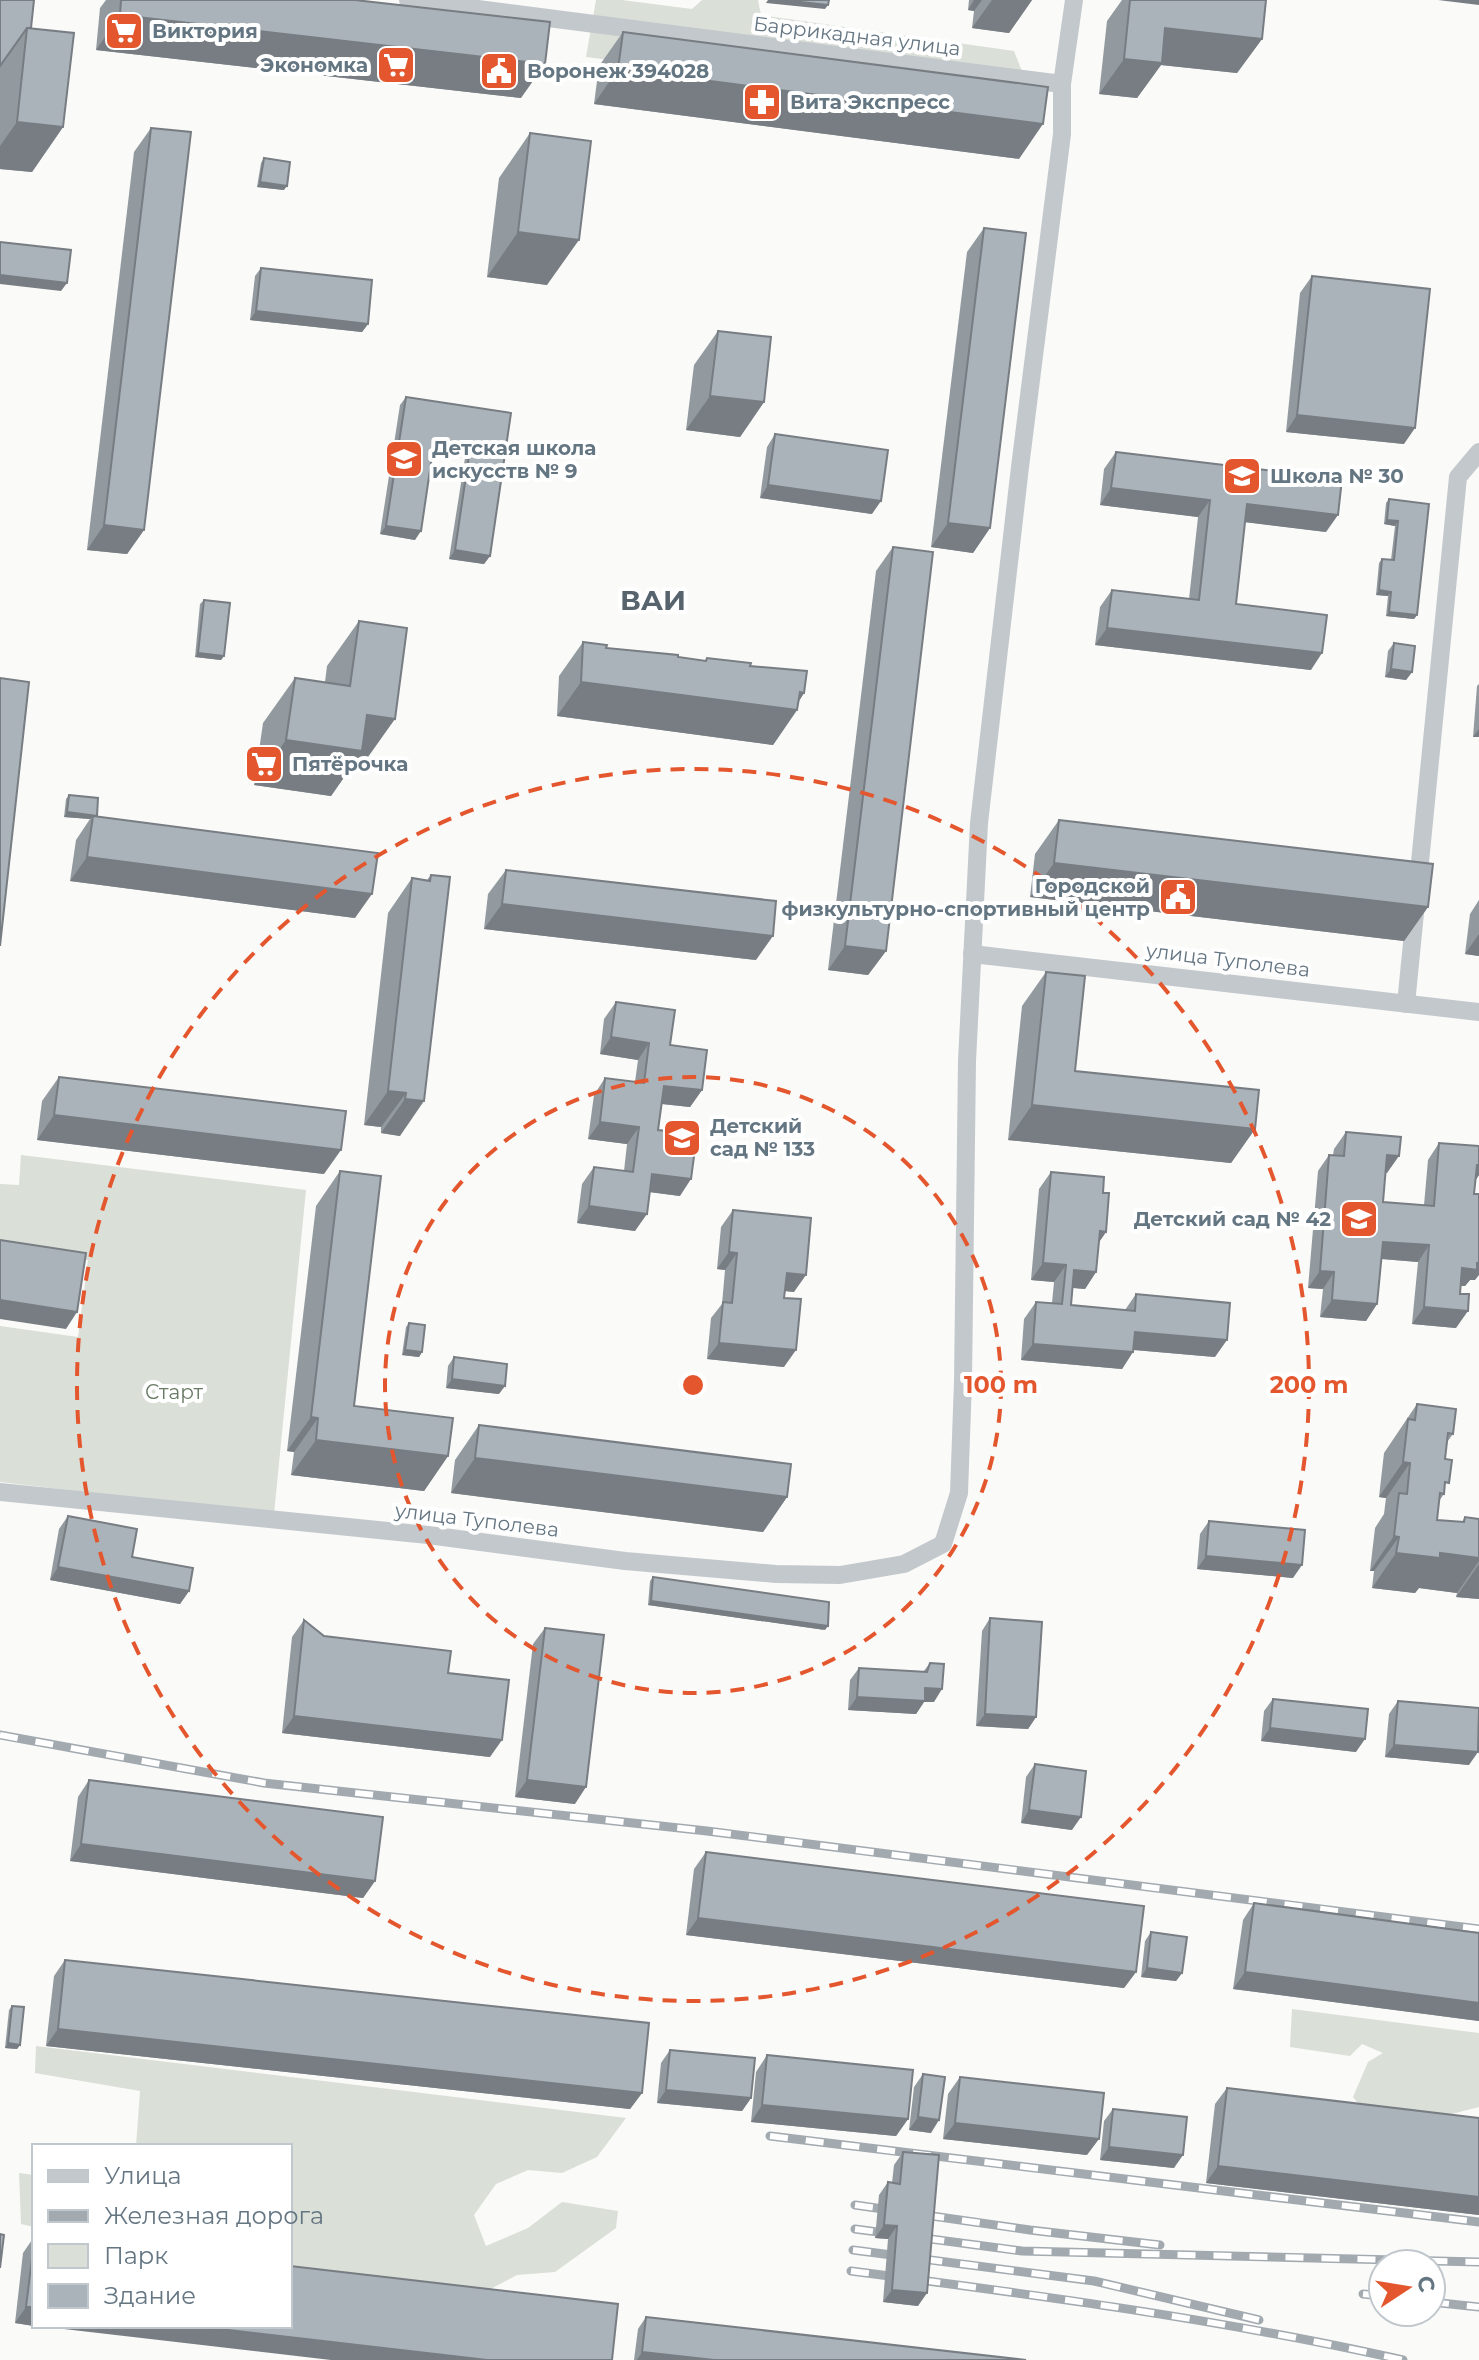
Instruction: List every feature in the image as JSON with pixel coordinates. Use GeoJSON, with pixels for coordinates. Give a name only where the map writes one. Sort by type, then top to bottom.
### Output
{"type":"FeatureCollection","features":[{"type":"Feature","properties":{"kind":"street","name":"Баррикадная улица"},"geometry":{"type":"LineString","coordinates":[[408,0],[1062,84]]}},
{"type":"Feature","properties":{"kind":"street"},"geometry":{"type":"LineString","coordinates":[[972,954],[979,823],[1062,134],[1062,84],[1074,0]]}},
{"type":"Feature","properties":{"kind":"street"},"geometry":{"type":"LineString","coordinates":[[1406,1004],[1458,477],[1479,452]]}},
{"type":"Feature","properties":{"kind":"street","name":"улица Туполева"},"geometry":{"type":"LineString","coordinates":[[0,1492],[428,1535],[625,1561],[776,1574],[840,1575],[904,1564],[943,1544],[959,1493],[964,1168],[972,954],[1479,1012]]}},
{"type":"Feature","properties":{"kind":"green space"},"geometry":{"type":"Polygon","coordinates":[[[596,0],[622,0],[692,9],[702,0],[758,0],[761,15],[1014,51],[1039,115],[586,57],[596,0]]]}},
{"type":"Feature","properties":{"kind":"green space","name":"Старт"},"geometry":{"type":"Polygon","coordinates":[[[21,1155],[306,1190],[274,1514],[0,1482],[0,1326],[78,1337],[88,1260],[0,1247],[0,1184],[19,1185],[21,1155]]]}},
{"type":"Feature","properties":{"kind":"green space"},"geometry":{"type":"Polygon","coordinates":[[[1292,2009],[1479,2033],[1479,2107],[1436,2118],[1365,2112],[1353,2097],[1368,2062],[1383,2053],[1362,2044],[1350,2056],[1290,2047],[1292,2009]]]}},
{"type":"Feature","properties":{"kind":"green space"},"geometry":{"type":"Polygon","coordinates":[[[36,2046],[626,2118],[597,2157],[562,2173],[528,2170],[496,2184],[474,2215],[486,2246],[528,2228],[562,2202],[618,2211],[616,2228],[555,2272],[517,2275],[483,2293],[292,2270],[292,2144],[136,2144],[140,2091],[35,2073],[36,2046]]]}},
{"type":"Feature","properties":{"kind":"green space"},"geometry":{"type":"Polygon","coordinates":[[[19,2173],[32,2175],[32,2227],[21,2224],[19,2173]]]}},
{"type":"Feature","properties":{"kind":"building"},"geometry":{"type":"Polygon","coordinates":[[[0,0],[34,0],[31,28],[27,28],[0,66],[0,0]]]}},
{"type":"Feature","properties":{"kind":"building"},"geometry":{"type":"Polygon","coordinates":[[[121,0],[355,0],[550,22],[545,64],[120,15],[121,0]]]}},
{"type":"Feature","properties":{"kind":"building"},"geometry":{"type":"Polygon","coordinates":[[[782,0],[829,0],[828,5],[782,0]]]}},
{"type":"Feature","properties":{"kind":"building"},"geometry":{"type":"Polygon","coordinates":[[[1130,0],[1266,0],[1262,39],[1165,28],[1162,63],[1124,59],[1130,0]]]}},
{"type":"Feature","properties":{"kind":"building"},"geometry":{"type":"Polygon","coordinates":[[[27,28],[74,33],[63,127],[17,122],[27,28]]]}},
{"type":"Feature","properties":{"kind":"building"},"geometry":{"type":"Polygon","coordinates":[[[623,32],[1048,87],[1043,124],[618,69],[623,32]]]}},
{"type":"Feature","properties":{"kind":"building"},"geometry":{"type":"Polygon","coordinates":[[[151,128],[191,132],[144,530],[104,525],[151,128]]]}},
{"type":"Feature","properties":{"kind":"building"},"geometry":{"type":"Polygon","coordinates":[[[530,133],[591,141],[579,240],[518,232],[530,133]]]}},
{"type":"Feature","properties":{"kind":"building"},"geometry":{"type":"Polygon","coordinates":[[[264,158],[290,162],[287,186],[260,182],[264,158]]]}},
{"type":"Feature","properties":{"kind":"building"},"geometry":{"type":"Polygon","coordinates":[[[984,228],[1026,233],[990,528],[948,523],[984,228]]]}},
{"type":"Feature","properties":{"kind":"building"},"geometry":{"type":"Polygon","coordinates":[[[0,242],[71,250],[67,283],[0,275],[0,242]]]}},
{"type":"Feature","properties":{"kind":"building"},"geometry":{"type":"Polygon","coordinates":[[[261,268],[372,280],[368,324],[256,311],[261,268]]]}},
{"type":"Feature","properties":{"kind":"building"},"geometry":{"type":"Polygon","coordinates":[[[1312,276],[1430,289],[1415,428],[1297,415],[1312,276]]]}},
{"type":"Feature","properties":{"kind":"building"},"geometry":{"type":"Polygon","coordinates":[[[718,331],[771,337],[764,402],[710,396],[718,331]]]}},
{"type":"Feature","properties":{"kind":"building"},"geometry":{"type":"Polygon","coordinates":[[[406,397],[511,413],[490,556],[455,550],[470,449],[434,443],[421,531],[386,526],[406,397]]]}},
{"type":"Feature","properties":{"kind":"building"},"geometry":{"type":"Polygon","coordinates":[[[775,434],[888,450],[881,501],[768,485],[775,434]]]}},
{"type":"Feature","properties":{"kind":"building"},"geometry":{"type":"Polygon","coordinates":[[[1116,452],[1342,479],[1338,515],[1247,504],[1236,604],[1327,615],[1322,653],[1107,628],[1112,590],[1199,600],[1210,500],[1111,488],[1116,452]]]}},
{"type":"Feature","properties":{"kind":"building"},"geometry":{"type":"Polygon","coordinates":[[[1389,499],[1429,504],[1417,615],[1389,612],[1391,592],[1379,590],[1382,559],[1394,560],[1398,521],[1387,520],[1389,499]]]}},
{"type":"Feature","properties":{"kind":"building"},"geometry":{"type":"Polygon","coordinates":[[[893,547],[933,552],[886,951],[845,946],[893,547]]]}},
{"type":"Feature","properties":{"kind":"building"},"geometry":{"type":"Polygon","coordinates":[[[204,600],[230,603],[224,656],[198,653],[204,600]]]}},
{"type":"Feature","properties":{"kind":"building"},"geometry":{"type":"Polygon","coordinates":[[[359,621],[407,628],[395,719],[367,715],[362,751],[286,740],[295,678],[350,686],[359,621]]]}},
{"type":"Feature","properties":{"kind":"building"},"geometry":{"type":"Polygon","coordinates":[[[583,642],[607,645],[606,648],[706,661],[707,658],[807,671],[804,693],[800,692],[797,710],[581,682],[583,642]]]}},
{"type":"Feature","properties":{"kind":"building"},"geometry":{"type":"Polygon","coordinates":[[[1394,643],[1415,646],[1412,672],[1391,669],[1394,643]]]}},
{"type":"Feature","properties":{"kind":"building"},"geometry":{"type":"Polygon","coordinates":[[[0,678],[29,682],[0,946],[0,678]]]}},
{"type":"Feature","properties":{"kind":"building"},"geometry":{"type":"Polygon","coordinates":[[[69,795],[98,798],[97,816],[67,812],[69,795]]]}},
{"type":"Feature","properties":{"kind":"building"},"geometry":{"type":"Polygon","coordinates":[[[93,816],[378,853],[372,894],[87,857],[93,816]]]}},
{"type":"Feature","properties":{"kind":"building"},"geometry":{"type":"Polygon","coordinates":[[[1059,820],[1433,864],[1428,907],[1054,863],[1059,820]]]}},
{"type":"Feature","properties":{"kind":"building"},"geometry":{"type":"Polygon","coordinates":[[[506,870],[776,901],[773,936],[502,904],[506,870]]]}},
{"type":"Feature","properties":{"kind":"building"},"geometry":{"type":"Polygon","coordinates":[[[431,875],[450,877],[424,1101],[405,1099],[406,1093],[388,1091],[412,878],[430,881],[431,875]]]}},
{"type":"Feature","properties":{"kind":"building"},"geometry":{"type":"Polygon","coordinates":[[[1046,972],[1085,976],[1075,1071],[1259,1090],[1255,1129],[1032,1105],[1046,972]]]}},
{"type":"Feature","properties":{"kind":"building"},"geometry":{"type":"Polygon","coordinates":[[[616,1002],[675,1010],[670,1045],[707,1050],[702,1090],[664,1086],[658,1130],[697,1134],[691,1179],[652,1174],[647,1214],[589,1206],[594,1167],[633,1172],[639,1127],[600,1122],[605,1078],[644,1083],[649,1043],[611,1037],[616,1002]]]}},
{"type":"Feature","properties":{"kind":"building"},"geometry":{"type":"Polygon","coordinates":[[[59,1077],[346,1111],[341,1150],[54,1115],[59,1077]]]}},
{"type":"Feature","properties":{"kind":"building"},"geometry":{"type":"Polygon","coordinates":[[[1346,1132],[1401,1137],[1399,1156],[1387,1155],[1383,1202],[1434,1206],[1439,1143],[1479,1146],[1474,1194],[1479,1194],[1479,1263],[1477,1270],[1462,1268],[1460,1294],[1469,1294],[1468,1311],[1424,1307],[1429,1245],[1383,1242],[1377,1304],[1332,1300],[1334,1272],[1320,1271],[1329,1155],[1344,1156],[1346,1132]]]}},
{"type":"Feature","properties":{"kind":"building"},"geometry":{"type":"Polygon","coordinates":[[[340,1171],[381,1176],[354,1406],[453,1418],[448,1456],[316,1440],[318,1418],[311,1417],[340,1171]]]}},
{"type":"Feature","properties":{"kind":"building"},"geometry":{"type":"Polygon","coordinates":[[[1051,1172],[1104,1177],[1103,1193],[1109,1193],[1106,1232],[1100,1231],[1096,1272],[1074,1270],[1071,1305],[1135,1311],[1136,1294],[1230,1303],[1227,1340],[1135,1332],[1133,1352],[1033,1344],[1036,1302],[1062,1304],[1066,1265],[1043,1263],[1051,1172]]]}},
{"type":"Feature","properties":{"kind":"building"},"geometry":{"type":"Polygon","coordinates":[[[733,1210],[811,1218],[806,1275],[787,1273],[784,1298],[801,1299],[796,1350],[719,1343],[723,1302],[732,1303],[737,1253],[729,1252],[733,1210]]]}},
{"type":"Feature","properties":{"kind":"building"},"geometry":{"type":"Polygon","coordinates":[[[0,1240],[86,1253],[77,1312],[0,1300],[0,1240]]]}},
{"type":"Feature","properties":{"kind":"building"},"geometry":{"type":"Polygon","coordinates":[[[409,1323],[425,1325],[422,1352],[405,1350],[409,1323]]]}},
{"type":"Feature","properties":{"kind":"building"},"geometry":{"type":"Polygon","coordinates":[[[454,1357],[507,1364],[505,1386],[452,1379],[454,1357]]]}},
{"type":"Feature","properties":{"kind":"building"},"geometry":{"type":"Polygon","coordinates":[[[1417,1404],[1456,1409],[1453,1434],[1448,1433],[1445,1459],[1452,1460],[1449,1483],[1445,1482],[1444,1494],[1440,1493],[1437,1520],[1464,1522],[1465,1517],[1479,1519],[1479,1558],[1440,1553],[1440,1558],[1396,1553],[1399,1537],[1394,1536],[1399,1493],[1407,1494],[1410,1463],[1403,1462],[1408,1419],[1415,1420],[1417,1404]]]}},
{"type":"Feature","properties":{"kind":"building"},"geometry":{"type":"Polygon","coordinates":[[[479,1425],[791,1464],[787,1497],[475,1458],[479,1425]]]}},
{"type":"Feature","properties":{"kind":"building"},"geometry":{"type":"Polygon","coordinates":[[[68,1516],[137,1529],[132,1557],[193,1568],[189,1591],[58,1567],[68,1516]]]}},
{"type":"Feature","properties":{"kind":"building"},"geometry":{"type":"Polygon","coordinates":[[[1209,1521],[1305,1530],[1302,1565],[1206,1556],[1209,1521]]]}},
{"type":"Feature","properties":{"kind":"building"},"geometry":{"type":"Polygon","coordinates":[[[653,1577],[829,1602],[828,1626],[651,1601],[653,1577]]]}},
{"type":"Feature","properties":{"kind":"building"},"geometry":{"type":"Polygon","coordinates":[[[990,1618],[1042,1622],[1036,1717],[985,1714],[990,1618]]]}},
{"type":"Feature","properties":{"kind":"building"},"geometry":{"type":"Polygon","coordinates":[[[304,1620],[324,1636],[451,1651],[448,1673],[509,1680],[502,1740],[294,1716],[304,1620]]]}},
{"type":"Feature","properties":{"kind":"building"},"geometry":{"type":"Polygon","coordinates":[[[545,1628],[604,1635],[586,1787],[527,1780],[545,1628]]]}},
{"type":"Feature","properties":{"kind":"building"},"geometry":{"type":"Polygon","coordinates":[[[930,1663],[944,1664],[942,1689],[925,1688],[925,1701],[857,1697],[859,1668],[927,1672],[930,1663]]]}},
{"type":"Feature","properties":{"kind":"building"},"geometry":{"type":"Polygon","coordinates":[[[1273,1699],[1368,1709],[1365,1739],[1270,1728],[1273,1699]]]}},
{"type":"Feature","properties":{"kind":"building"},"geometry":{"type":"Polygon","coordinates":[[[1398,1701],[1479,1708],[1478,1752],[1394,1745],[1398,1701]]]}},
{"type":"Feature","properties":{"kind":"building"},"geometry":{"type":"Polygon","coordinates":[[[1035,1764],[1086,1771],[1081,1817],[1029,1810],[1035,1764]]]}},
{"type":"Feature","properties":{"kind":"building"},"geometry":{"type":"Polygon","coordinates":[[[89,1780],[383,1817],[375,1881],[81,1844],[89,1780]]]}},
{"type":"Feature","properties":{"kind":"building"},"geometry":{"type":"Polygon","coordinates":[[[706,1852],[1144,1906],[1136,1972],[698,1918],[706,1852]]]}},
{"type":"Feature","properties":{"kind":"building"},"geometry":{"type":"Polygon","coordinates":[[[1254,1903],[1479,1933],[1479,2003],[1245,1972],[1254,1903]]]}},
{"type":"Feature","properties":{"kind":"building"},"geometry":{"type":"Polygon","coordinates":[[[1151,1932],[1187,1937],[1182,1973],[1147,1968],[1151,1932]]]}},
{"type":"Feature","properties":{"kind":"building"},"geometry":{"type":"Polygon","coordinates":[[[65,1960],[649,2023],[642,2093],[58,2029],[65,1960]]]}},
{"type":"Feature","properties":{"kind":"building"},"geometry":{"type":"Polygon","coordinates":[[[12,2006],[24,2007],[20,2045],[8,2043],[12,2006]]]}},
{"type":"Feature","properties":{"kind":"building"},"geometry":{"type":"Polygon","coordinates":[[[670,2050],[755,2058],[751,2098],[666,2090],[670,2050]]]}},
{"type":"Feature","properties":{"kind":"building"},"geometry":{"type":"Polygon","coordinates":[[[767,2055],[913,2070],[908,2119],[762,2105],[767,2055]]]}},
{"type":"Feature","properties":{"kind":"building"},"geometry":{"type":"Polygon","coordinates":[[[923,2074],[945,2077],[939,2120],[918,2117],[923,2074]]]}},
{"type":"Feature","properties":{"kind":"building"},"geometry":{"type":"Polygon","coordinates":[[[960,2077],[1104,2093],[1099,2139],[955,2123],[960,2077]]]}},
{"type":"Feature","properties":{"kind":"building"},"geometry":{"type":"Polygon","coordinates":[[[1227,2088],[1479,2118],[1479,2197],[1218,2166],[1227,2088]]]}},
{"type":"Feature","properties":{"kind":"building"},"geometry":{"type":"Polygon","coordinates":[[[1113,2109],[1187,2117],[1183,2155],[1109,2147],[1113,2109]]]}},
{"type":"Feature","properties":{"kind":"building"},"geometry":{"type":"Polygon","coordinates":[[[903,2152],[939,2155],[927,2293],[892,2290],[897,2226],[884,2225],[888,2182],[900,2184],[903,2152]]]}},
{"type":"Feature","properties":{"kind":"building"},"geometry":{"type":"Polygon","coordinates":[[[0,2234],[4,2235],[0,2268],[0,2234]]]}},
{"type":"Feature","properties":{"kind":"building"},"geometry":{"type":"Polygon","coordinates":[[[32,2258],[32,2307],[26,2307],[32,2258]]]}},
{"type":"Feature","properties":{"kind":"building"},"geometry":{"type":"Polygon","coordinates":[[[292,2266],[618,2304],[612,2360],[487,2360],[211,2328],[292,2328],[292,2266]]]}},
{"type":"Feature","properties":{"kind":"building"},"geometry":{"type":"Polygon","coordinates":[[[646,2317],[1026,2360],[714,2360],[642,2352],[646,2317]]]}},
{"type":"Feature","properties":{"kind":"railway"},"geometry":{"type":"LineString","coordinates":[[0,1735],[264,1783],[707,1831],[1479,1929]]}},
{"type":"Feature","properties":{"kind":"railway"},"geometry":{"type":"LineString","coordinates":[[770,2136],[1479,2222]]}},
{"type":"Feature","properties":{"kind":"railway"},"geometry":{"type":"LineString","coordinates":[[855,2205],[1160,2245]]}},
{"type":"Feature","properties":{"kind":"railway"},"geometry":{"type":"LineString","coordinates":[[855,2229],[1022,2251],[1479,2262]]}},
{"type":"Feature","properties":{"kind":"railway"},"geometry":{"type":"LineString","coordinates":[[853,2250],[1094,2281],[1259,2320]]}},
{"type":"Feature","properties":{"kind":"railway"},"geometry":{"type":"LineString","coordinates":[[851,2271],[1197,2320],[1403,2360]]}},
{"type":"Feature","properties":{"kind":"railway"},"geometry":{"type":"LineString","coordinates":[[1363,2294],[1367,2294]]}},
{"type":"Feature","properties":{"kind":"railway"},"geometry":{"type":"LineString","coordinates":[[1447,2304],[1479,2307]]}},
{"type":"Feature","properties":{"kind":"place","name":"Виктория"},"geometry":{"type":"Point","coordinates":[124,31]}},
{"type":"Feature","properties":{"kind":"place","name":"Экономка"},"geometry":{"type":"Point","coordinates":[396,65]}},
{"type":"Feature","properties":{"kind":"place","name":"Воронеж 394028"},"geometry":{"type":"Point","coordinates":[499,71]}},
{"type":"Feature","properties":{"kind":"place","name":"Вита Экспресс"},"geometry":{"type":"Point","coordinates":[762,102]}},
{"type":"Feature","properties":{"kind":"place","name":"Детская школа искусств № 9"},"geometry":{"type":"Point","coordinates":[404,459]}},
{"type":"Feature","properties":{"kind":"place","name":"Школа № 30"},"geometry":{"type":"Point","coordinates":[1242,476]}},
{"type":"Feature","properties":{"kind":"place","name":"Пятёрочка"},"geometry":{"type":"Point","coordinates":[264,764]}},
{"type":"Feature","properties":{"kind":"place","name":"Городской физкультурно-спортивный центр"},"geometry":{"type":"Point","coordinates":[1178,897]}},
{"type":"Feature","properties":{"kind":"place","name":"Детский сад № 133"},"geometry":{"type":"Point","coordinates":[682,1138]}},
{"type":"Feature","properties":{"kind":"place","name":"Детский сад № 42"},"geometry":{"type":"Point","coordinates":[1359,1219]}},
{"type":"Feature","properties":{"kind":"district","name":"ВАИ"},"geometry":{"type":"Point","coordinates":[653,600]}}]}
